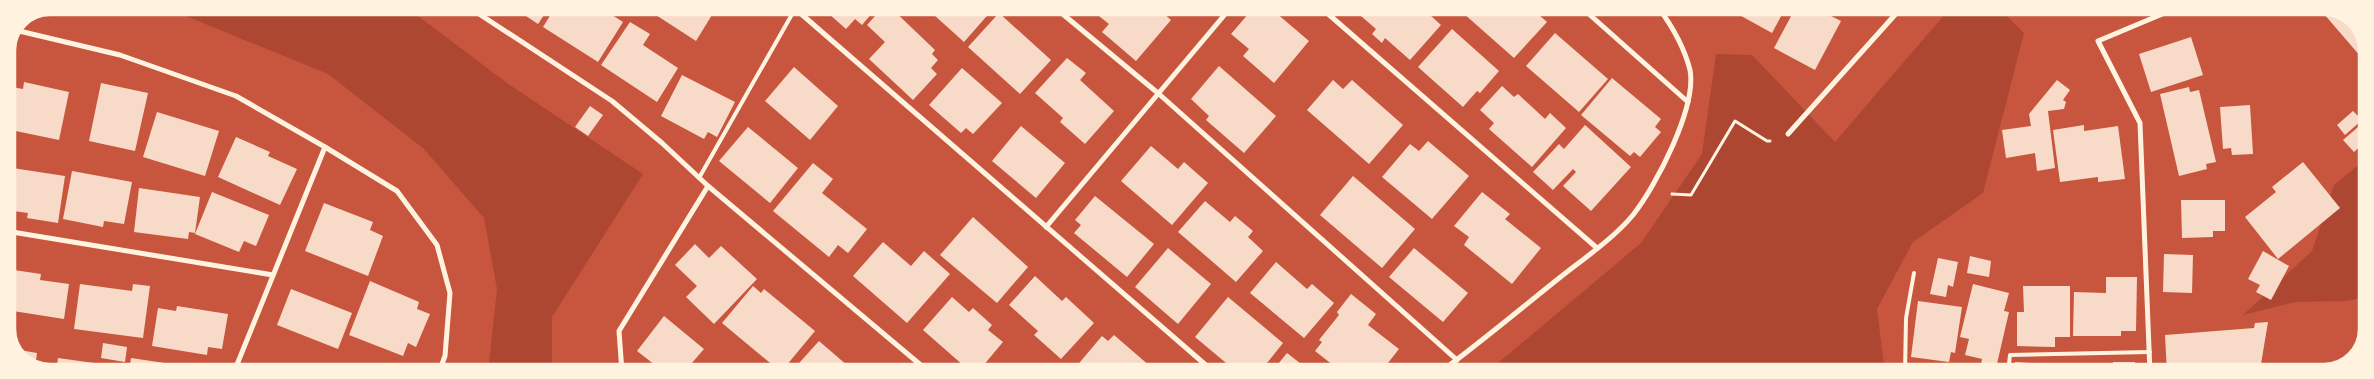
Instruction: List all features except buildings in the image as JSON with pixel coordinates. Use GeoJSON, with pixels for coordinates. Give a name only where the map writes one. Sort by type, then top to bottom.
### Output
{"type":"FeatureCollection","features":[{"type":"Feature","properties":{"kind":"street"},"geometry":{"type":"LineString","coordinates":[[481,15],[612,101],[708,186],[919,364]]}},
{"type":"Feature","properties":{"kind":"street"},"geometry":{"type":"LineString","coordinates":[[802,15],[1206,364]]}},
{"type":"Feature","properties":{"kind":"street"},"geometry":{"type":"LineString","coordinates":[[1063,15],[1159,94],[1457,360]]}},
{"type":"Feature","properties":{"kind":"street"},"geometry":{"type":"LineString","coordinates":[[1046,227],[1225,15]]}},
{"type":"Feature","properties":{"kind":"street"},"geometry":{"type":"LineString","coordinates":[[1330,15],[1596,248]]}},
{"type":"Feature","properties":{"kind":"street"},"geometry":{"type":"LineString","coordinates":[[1591,15],[1688,102]]}},
{"type":"Feature","properties":{"kind":"street"},"geometry":{"type":"LineString","coordinates":[[1451,364],[1596,248],[1632,216],[1649,192],[1675,141],[1688,102],[1690,71],[1677,34],[1664,15]]}},
{"type":"Feature","properties":{"kind":"street"},"geometry":{"type":"LineString","coordinates":[[1788,134],[1894,15]]}},
{"type":"Feature","properties":{"kind":"street"},"geometry":{"type":"LineString","coordinates":[[2150,364],[2140,123],[2098,41],[2160,15]]}},
{"type":"Feature","properties":{"kind":"street"},"geometry":{"type":"LineString","coordinates":[[21,31],[120,55],[236,96],[397,191],[437,244],[450,293],[445,356],[442,364]]}},
{"type":"Feature","properties":{"kind":"street"},"geometry":{"type":"LineString","coordinates":[[237,364],[325,147]]}},
{"type":"Feature","properties":{"kind":"street"},"geometry":{"type":"LineString","coordinates":[[621,364],[619,331],[708,186]]}},
{"type":"Feature","properties":{"kind":"street"},"geometry":{"type":"LineString","coordinates":[[15,232],[273,275]]}},
{"type":"Feature","properties":{"kind":"lane"},"geometry":{"type":"LineString","coordinates":[[699,178],[790,15]]}},
{"type":"Feature","properties":{"kind":"lane"},"geometry":{"type":"LineString","coordinates":[[1905,364],[1906,318],[1914,273]]}},
{"type":"Feature","properties":{"kind":"lane"},"geometry":{"type":"LineString","coordinates":[[2009,364],[2010,355],[2150,352]]}},
{"type":"Feature","properties":{"kind":"path"},"geometry":{"type":"LineString","coordinates":[[1649,192],[1691,195],[1735,121],[1767,141],[1788,134]]}},
{"type":"Feature","properties":{"kind":"shaded area"},"geometry":{"type":"Polygon","coordinates":[[[183,15],[417,15],[507,83],[643,174],[552,317],[552,364],[489,364],[497,289],[484,218],[424,149],[328,74],[183,15]]]}},
{"type":"Feature","properties":{"kind":"shaded area"},"geometry":{"type":"Polygon","coordinates":[[[1944,15],[2006,15],[2024,33],[1983,193],[1913,242],[1877,309],[1884,364],[1497,364],[1641,243],[1702,154],[1716,54],[1752,55],[1835,142],[1944,15]]]}},
{"type":"Feature","properties":{"kind":"shaded area"},"geometry":{"type":"Polygon","coordinates":[[[2359,165],[2359,299],[2346,301],[2295,302],[2243,315],[2312,251],[2334,185],[2359,165]]]}}]}
